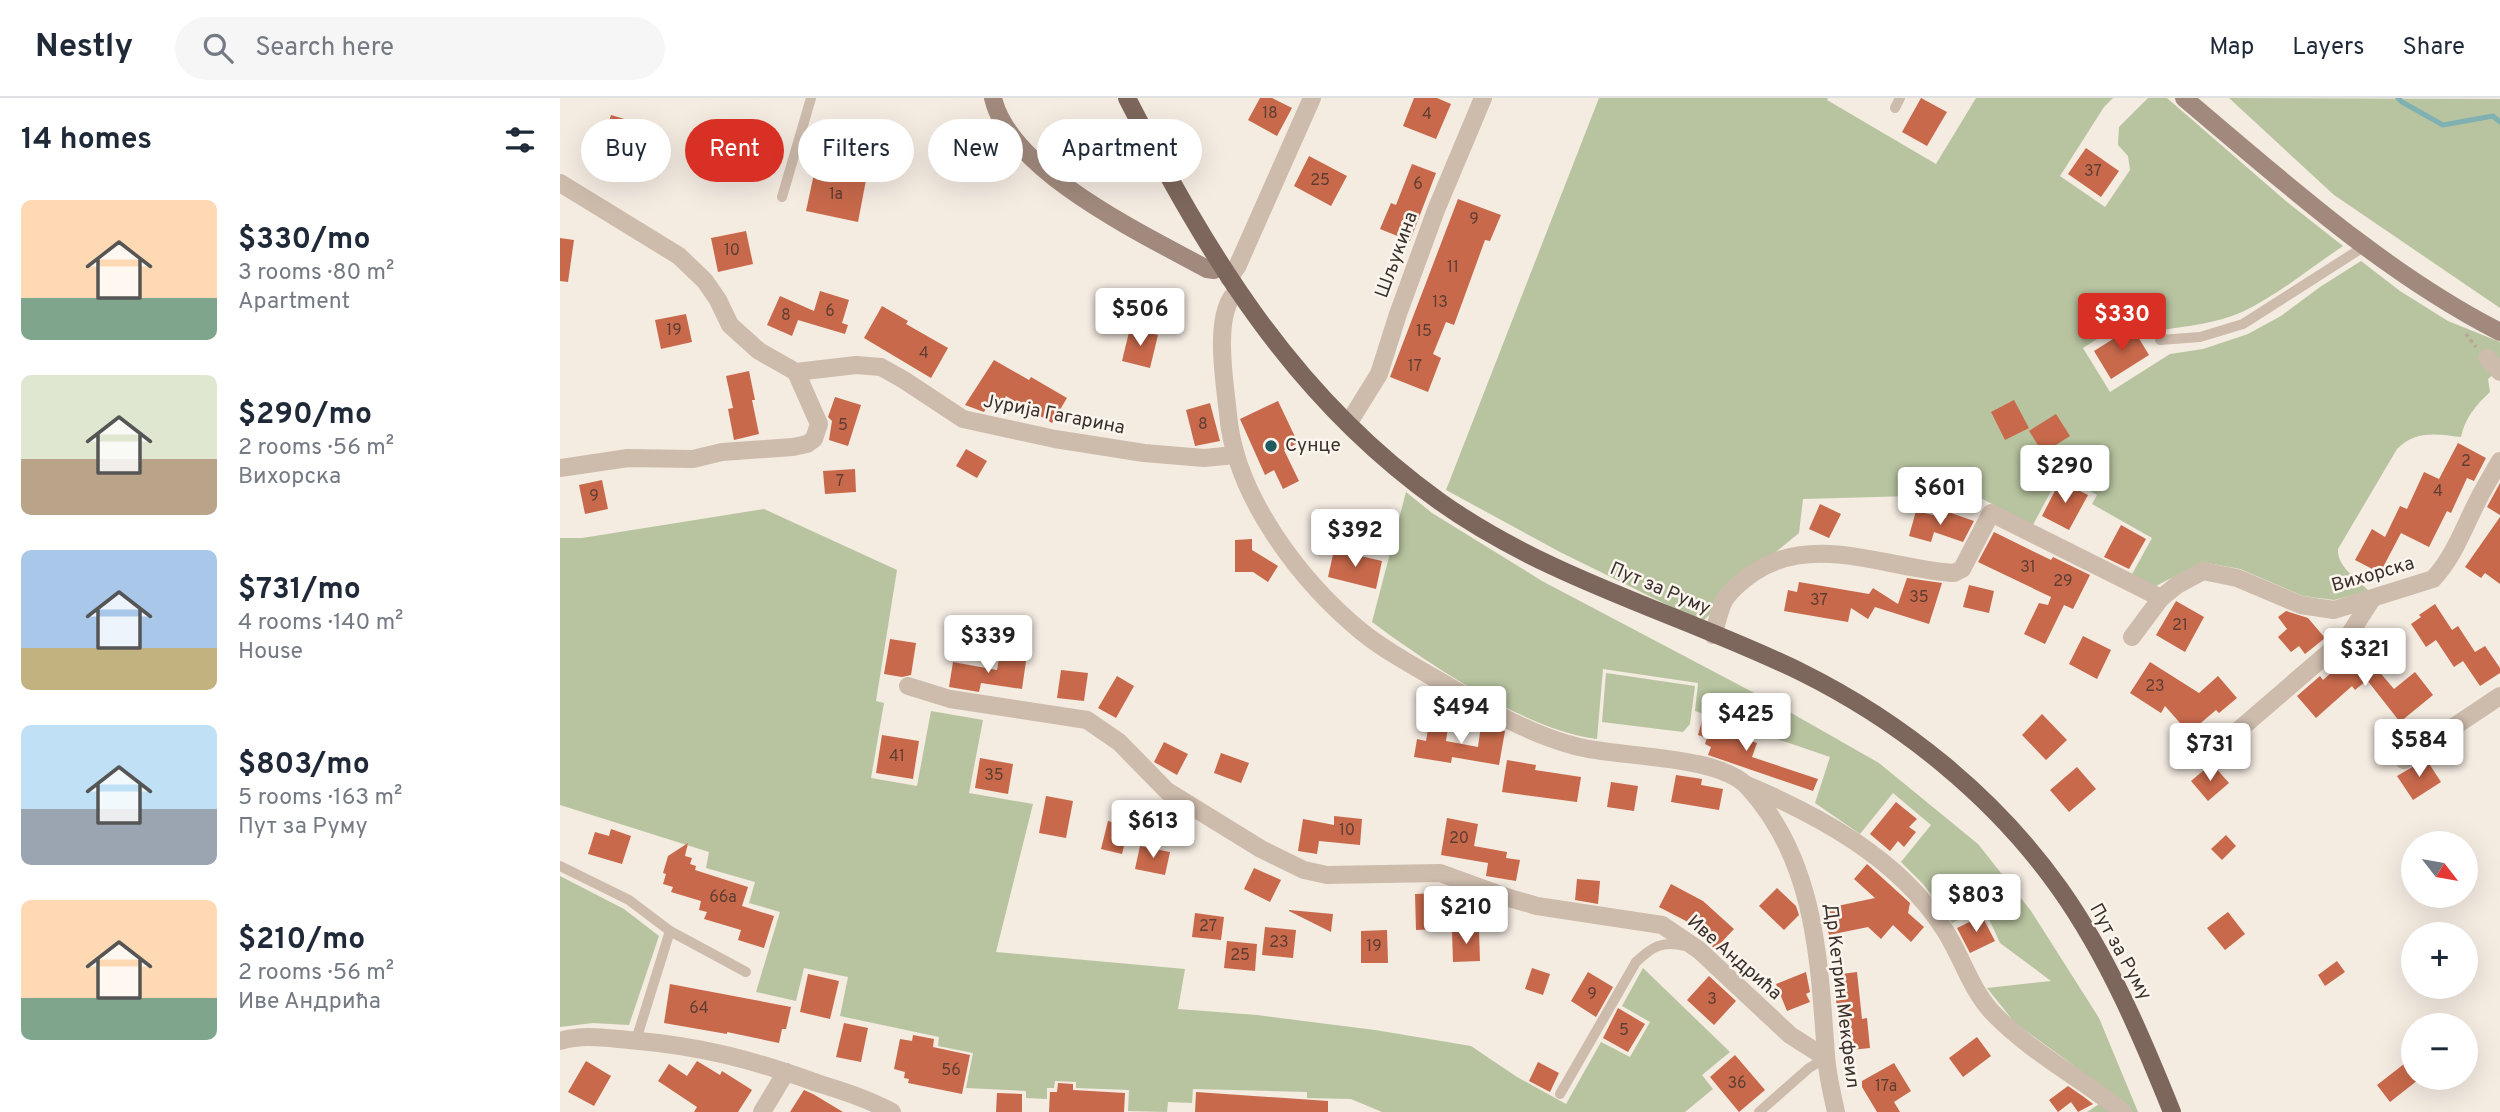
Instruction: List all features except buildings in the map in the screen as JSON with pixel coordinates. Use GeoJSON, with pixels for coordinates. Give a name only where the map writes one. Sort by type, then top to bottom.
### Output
{"type":"FeatureCollection","features":[{"type":"Feature","properties":{"kind":"main road"},"geometry":{"type":"LineString","coordinates":[[993,98],[1014,139],[1032,159],[1069,189],[1135,230],[1207,270],[1214,270],[1229,279]]}},
{"type":"Feature","properties":{"kind":"main road","name":"Пут за Руму"},"geometry":{"type":"LineString","coordinates":[[1127,98],[1229,279],[1293,366],[1348,424],[1395,466],[1439,501],[1476,525],[1562,569],[1800,671],[1887,722],[1919,745],[1992,810],[2034,856],[2061,891],[2092,941],[2132,1017],[2172,1112]]}},
{"type":"Feature","properties":{"kind":"main road"},"geometry":{"type":"LineString","coordinates":[[2184,98],[2296,193],[2365,246],[2438,298],[2500,332]]}},
{"type":"Feature","properties":{"kind":"street","name":"Др Кетрин Мекфеил"},"geometry":{"type":"LineString","coordinates":[[1312,98],[1237,267],[1229,279],[1230,298],[1224,320],[1223,341],[1230,433],[1235,455],[1260,509],[1286,553],[1324,597],[1362,632],[1405,661],[1526,730],[1578,747],[1696,764],[1727,774],[1747,785],[1773,821],[1790,851],[1804,885],[1813,921],[1826,1058],[1836,1112]]}},
{"type":"Feature","properties":{"kind":"street","name":"Шљукина"},"geometry":{"type":"LineString","coordinates":[[1348,424],[1380,374],[1398,314],[1436,210],[1483,98]]}},
{"type":"Feature","properties":{"kind":"street"},"geometry":{"type":"LineString","coordinates":[[560,183],[679,256],[705,281],[730,325],[759,351],[796,373],[820,424],[814,439],[807,444],[793,447],[722,452],[693,459],[628,458],[560,468]]}},
{"type":"Feature","properties":{"kind":"street"},"geometry":{"type":"LineString","coordinates":[[2487,358],[2500,372]]}},
{"type":"Feature","properties":{"kind":"street","name":"Јурија Гагарина"},"geometry":{"type":"LineString","coordinates":[[796,373],[856,365],[881,368],[963,419],[1055,439],[1144,453],[1204,458],[1235,455]]}},
{"type":"Feature","properties":{"kind":"street","name":"Вихорска"},"geometry":{"type":"LineString","coordinates":[[2132,637],[2161,598],[2177,585],[2203,571],[2237,578],[2301,605],[2334,610],[2432,579],[2443,568],[2500,461]]}},
{"type":"Feature","properties":{"kind":"street"},"geometry":{"type":"LineString","coordinates":[[1713,635],[1725,600],[1743,580],[1771,562],[1790,556],[1822,553],[1954,573],[1962,569],[1991,513],[2161,598]]}},
{"type":"Feature","properties":{"kind":"street"},"geometry":{"type":"LineString","coordinates":[[2204,759],[2349,635],[2372,599]]}},
{"type":"Feature","properties":{"kind":"street","name":"Иве Андрића"},"geometry":{"type":"LineString","coordinates":[[908,686],[950,699],[1087,720],[1119,742],[1167,791],[1261,849],[1304,870],[1327,875],[1440,873],[1537,906],[1657,923],[1699,950],[1782,1029],[1826,1058]]}},
{"type":"Feature","properties":{"kind":"street"},"geometry":{"type":"LineString","coordinates":[[2404,760],[2500,696]]}},
{"type":"Feature","properties":{"kind":"street"},"geometry":{"type":"LineString","coordinates":[[1747,785],[1826,824],[1898,874],[1944,927],[1977,993],[1991,1011],[2010,1030],[2123,1112]]}},
{"type":"Feature","properties":{"kind":"street"},"geometry":{"type":"LineString","coordinates":[[560,1041],[593,1037],[703,1049],[786,1072],[860,1097],[892,1112]]}},
{"type":"Feature","properties":{"kind":"street"},"geometry":{"type":"LineString","coordinates":[[762,1112],[786,1072]]}},
{"type":"Feature","properties":{"kind":"lane"},"geometry":{"type":"LineString","coordinates":[[782,197],[811,98]]}},
{"type":"Feature","properties":{"kind":"lane"},"geometry":{"type":"LineString","coordinates":[[1895,108],[1900,98]]}},
{"type":"Feature","properties":{"kind":"lane"},"geometry":{"type":"LineString","coordinates":[[2160,340],[2200,337],[2242,324],[2365,246]]}},
{"type":"Feature","properties":{"kind":"lane"},"geometry":{"type":"LineString","coordinates":[[560,866],[629,900],[670,931],[746,972]]}},
{"type":"Feature","properties":{"kind":"lane"},"geometry":{"type":"LineString","coordinates":[[636,1040],[670,931]]}},
{"type":"Feature","properties":{"kind":"lane"},"geometry":{"type":"LineString","coordinates":[[1560,1094],[1636,962],[1651,948],[1664,943],[1699,950]]}},
{"type":"Feature","properties":{"kind":"lane"},"geometry":{"type":"LineString","coordinates":[[1759,1112],[1809,1068],[1826,1058]]}},
{"type":"Feature","properties":{"kind":"green space"},"geometry":{"type":"Polygon","coordinates":[[[1599,98],[1828,98],[1827,100],[1936,164],[1976,98],[2113,98],[2104,107],[2060,176],[2105,207],[2130,170],[2128,156],[2118,145],[2119,127],[2148,98],[2167,98],[2287,202],[2343,246],[2268,298],[2223,319],[2162,330],[2147,307],[2083,348],[2110,392],[2170,354],[2203,349],[2248,334],[2281,316],[2361,261],[2400,291],[2448,321],[2500,342],[2500,369],[2488,379],[2490,392],[2472,412],[2461,437],[2435,434],[2419,436],[2397,449],[2338,549],[2344,567],[2369,591],[2334,600],[2303,596],[2240,569],[2202,562],[2154,587],[2131,576],[2152,538],[2092,504],[2097,495],[2060,474],[2033,525],[1920,467],[1911,496],[1803,499],[1799,533],[1759,566],[1702,622],[1560,552],[1446,490],[1599,98]]]}},
{"type":"Feature","properties":{"kind":"green space"},"geometry":{"type":"Polygon","coordinates":[[[2229,98],[2500,99],[2500,308],[2334,195],[2229,98]]]}},
{"type":"Feature","properties":{"kind":"green space"},"geometry":{"type":"Polygon","coordinates":[[[1406,492],[1432,513],[1542,581],[1779,706],[1879,763],[1978,844],[2031,911],[2099,1018],[2138,1112],[2087,1112],[2099,1104],[2073,1065],[2015,1023],[1987,988],[2051,981],[2000,943],[1984,908],[1952,923],[1923,884],[1901,862],[1931,825],[1893,793],[1860,834],[1815,803],[1830,757],[1695,711],[1698,683],[1603,669],[1597,739],[1540,723],[1510,710],[1421,657],[1372,622],[1406,492]]]}},
{"type":"Feature","properties":{"kind":"green space"},"geometry":{"type":"Polygon","coordinates":[[[764,509],[897,570],[876,701],[884,703],[871,778],[917,786],[931,711],[983,720],[969,793],[1033,804],[996,952],[1185,969],[1178,1009],[1257,1015],[1471,1046],[1517,1077],[1566,1104],[1601,1042],[1630,1057],[1650,1022],[1622,1006],[1643,968],[1730,1052],[1702,1075],[1713,1089],[1685,1112],[1382,1112],[1351,1099],[1307,1098],[1307,1092],[1193,1089],[1192,1103],[1168,1102],[1167,1112],[1128,1111],[1129,1090],[1076,1088],[1076,1082],[1055,1081],[1054,1088],[1047,1088],[1047,1099],[1026,1098],[1026,1091],[966,1088],[973,1053],[938,1046],[939,1037],[840,1016],[848,977],[804,968],[796,1001],[756,992],[780,912],[749,903],[755,882],[706,868],[709,852],[560,805],[560,538],[582,538],[764,509]]]}},
{"type":"Feature","properties":{"kind":"green space"},"geometry":{"type":"Polygon","coordinates":[[[1606,673],[1695,686],[1690,724],[1683,732],[1602,722],[1606,673]]]}},
{"type":"Feature","properties":{"kind":"green space"},"geometry":{"type":"Polygon","coordinates":[[[560,876],[624,909],[659,936],[629,1025],[593,1023],[560,1027],[560,876]]]}},
{"type":"Feature","properties":{"kind":"waterway"},"geometry":{"type":"LineString","coordinates":[[2398,98],[2443,125],[2493,116],[2500,122]]}},
{"type":"Feature","properties":{"kind":"place","name":"Сунце"},"geometry":{"type":"Point","coordinates":[1271,446]}}]}
